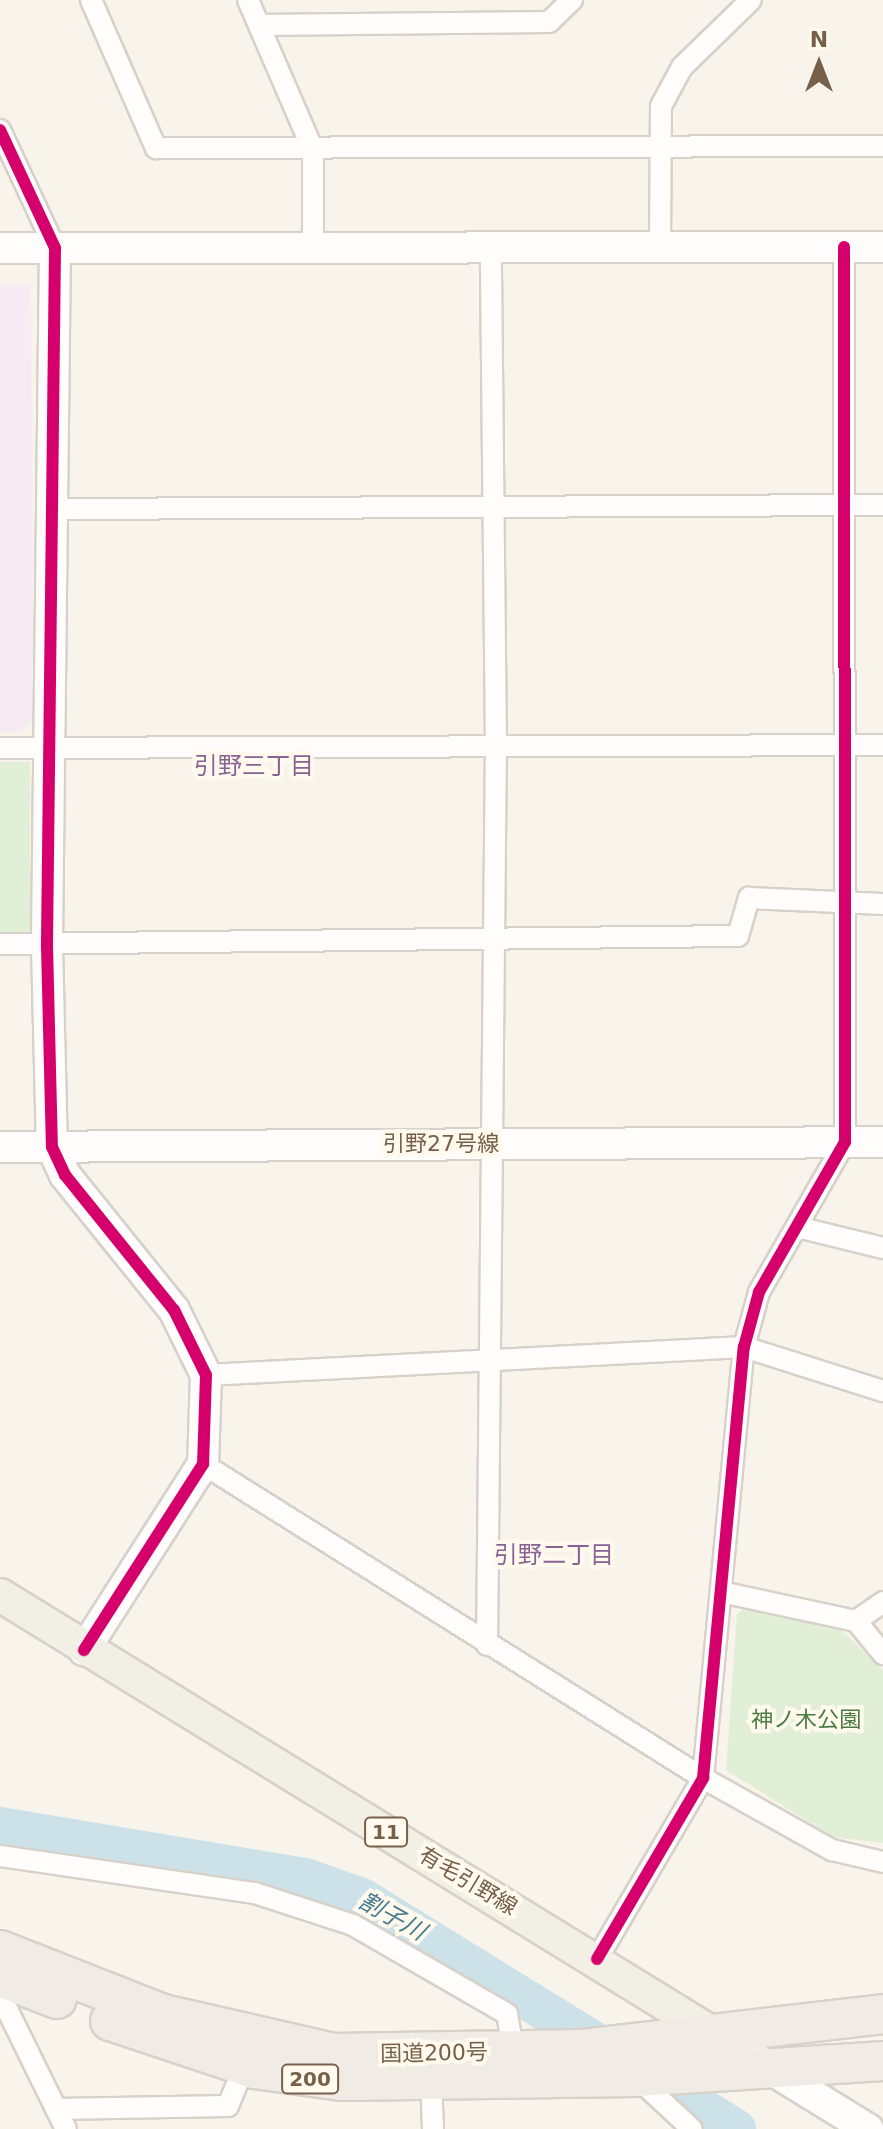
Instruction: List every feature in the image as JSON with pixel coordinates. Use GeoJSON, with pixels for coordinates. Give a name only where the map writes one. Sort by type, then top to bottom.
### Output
{"type":"FeatureCollection","features":[{"type":"Feature","properties":{"kind":"highway","name":"国道200号"},"geometry":{"type":"LineString","coordinates":[[0,1950],[163,2014],[254,2040],[333,2053],[582,2049],[883,2014]]}},
{"type":"Feature","properties":{"kind":"highway","name":"国道200号"},"geometry":{"type":"LineString","coordinates":[[0,1977],[244,2067],[343,2081],[724,2074],[883,2061]]}},
{"type":"Feature","properties":{"kind":"main road","name":"有毛引野線"},"geometry":{"type":"LineString","coordinates":[[0,1595],[84,1650],[597,1959],[694,2035],[772,2070]]}},
{"type":"Feature","properties":{"kind":"street"},"geometry":{"type":"LineString","coordinates":[[91,0],[156,148],[313,150],[883,146]]}},
{"type":"Feature","properties":{"kind":"street"},"geometry":{"type":"LineString","coordinates":[[248,0],[313,150],[313,248]]}},
{"type":"Feature","properties":{"kind":"street"},"geometry":{"type":"LineString","coordinates":[[443,0],[443,22]]}},
{"type":"Feature","properties":{"kind":"street"},"geometry":{"type":"LineString","coordinates":[[259,25],[549,22],[572,0]]}},
{"type":"Feature","properties":{"kind":"street"},"geometry":{"type":"LineString","coordinates":[[660,246],[659,146],[670,84],[751,0]]}},
{"type":"Feature","properties":{"kind":"street"},"geometry":{"type":"LineString","coordinates":[[0,130],[55,248],[56,509],[48,749],[47,946],[52,1147],[65,1175],[174,1310],[206,1375],[203,1464],[84,1650]]}},
{"type":"Feature","properties":{"kind":"street"},"geometry":{"type":"LineString","coordinates":[[597,1959],[703,1778],[744,1347],[759,1292],[845,1142],[842,904],[844,247]]}},
{"type":"Feature","properties":{"kind":"street"},"geometry":{"type":"LineString","coordinates":[[0,248],[883,247]]}},
{"type":"Feature","properties":{"kind":"street"},"geometry":{"type":"LineString","coordinates":[[487,1645],[490,938],[496,747],[491,248]]}},
{"type":"Feature","properties":{"kind":"street"},"geometry":{"type":"LineString","coordinates":[[56,509],[883,505]]}},
{"type":"Feature","properties":{"kind":"street"},"geometry":{"type":"LineString","coordinates":[[0,748],[883,745]]}},
{"type":"Feature","properties":{"kind":"street"},"geometry":{"type":"LineString","coordinates":[[0,944],[47,946],[738,936],[749,898],[883,904]]}},
{"type":"Feature","properties":{"kind":"street","name":"引野27号線"},"geometry":{"type":"LineString","coordinates":[[0,1147],[883,1142]]}},
{"type":"Feature","properties":{"kind":"street"},"geometry":{"type":"LineString","coordinates":[[797,1227],[883,1248]]}},
{"type":"Feature","properties":{"kind":"street"},"geometry":{"type":"LineString","coordinates":[[206,1375],[744,1347],[883,1391]]}},
{"type":"Feature","properties":{"kind":"street"},"geometry":{"type":"LineString","coordinates":[[203,1464],[703,1778],[832,1850],[883,1862]]}},
{"type":"Feature","properties":{"kind":"street"},"geometry":{"type":"LineString","coordinates":[[721,1592],[856,1621],[883,1654]]}},
{"type":"Feature","properties":{"kind":"street"},"geometry":{"type":"LineString","coordinates":[[856,1621],[883,1602]]}},
{"type":"Feature","properties":{"kind":"street"},"geometry":{"type":"LineString","coordinates":[[0,1856],[255,1893],[353,1925],[507,2014],[514,2052]]}},
{"type":"Feature","properties":{"kind":"street"},"geometry":{"type":"LineString","coordinates":[[0,1995],[66,2129]]}},
{"type":"Feature","properties":{"kind":"street"},"geometry":{"type":"LineString","coordinates":[[56,2109],[228,2106],[244,2067]]}},
{"type":"Feature","properties":{"kind":"street"},"geometry":{"type":"LineString","coordinates":[[772,2070],[868,2129]]}},
{"type":"Feature","properties":{"kind":"street"},"geometry":{"type":"LineString","coordinates":[[636,2077],[692,2129]]}},
{"type":"Feature","properties":{"kind":"street"},"geometry":{"type":"LineString","coordinates":[[431,2081],[433,2129]]}},
{"type":"Feature","properties":{"kind":"shaded area"},"geometry":{"type":"Polygon","coordinates":[[[0,285],[31,285],[34,718],[21,732],[0,732],[0,285]]]}},
{"type":"Feature","properties":{"kind":"green space"},"geometry":{"type":"Polygon","coordinates":[[[0,762],[30,762],[30,932],[0,932],[0,762]]]}},
{"type":"Feature","properties":{"kind":"green space","name":"神ノ木公園"},"geometry":{"type":"Polygon","coordinates":[[[746,1607],[840,1629],[883,1670],[883,1843],[833,1837],[726,1770],[737,1614],[746,1607]]]}},
{"type":"Feature","properties":{"kind":"waterway","name":"割子川"},"geometry":{"type":"LineString","coordinates":[[0,1827],[305,1878],[362,1898],[736,2129]]}},
{"type":"Feature","properties":{"kind":"cycle path"},"geometry":{"type":"LineString","coordinates":[[0,130],[55,248],[47,946],[52,1147],[65,1175],[174,1310],[206,1375],[203,1464],[84,1650]]}},
{"type":"Feature","properties":{"kind":"cycle path"},"geometry":{"type":"LineString","coordinates":[[597,1959],[703,1778],[744,1347],[759,1292],[845,1142],[844,247]]}},
{"type":"Feature","properties":{"kind":"district","name":"引野三丁目"},"geometry":{"type":"Point","coordinates":[254,767]}},
{"type":"Feature","properties":{"kind":"district","name":"引野二丁目"},"geometry":{"type":"Point","coordinates":[554,1556]}}]}
